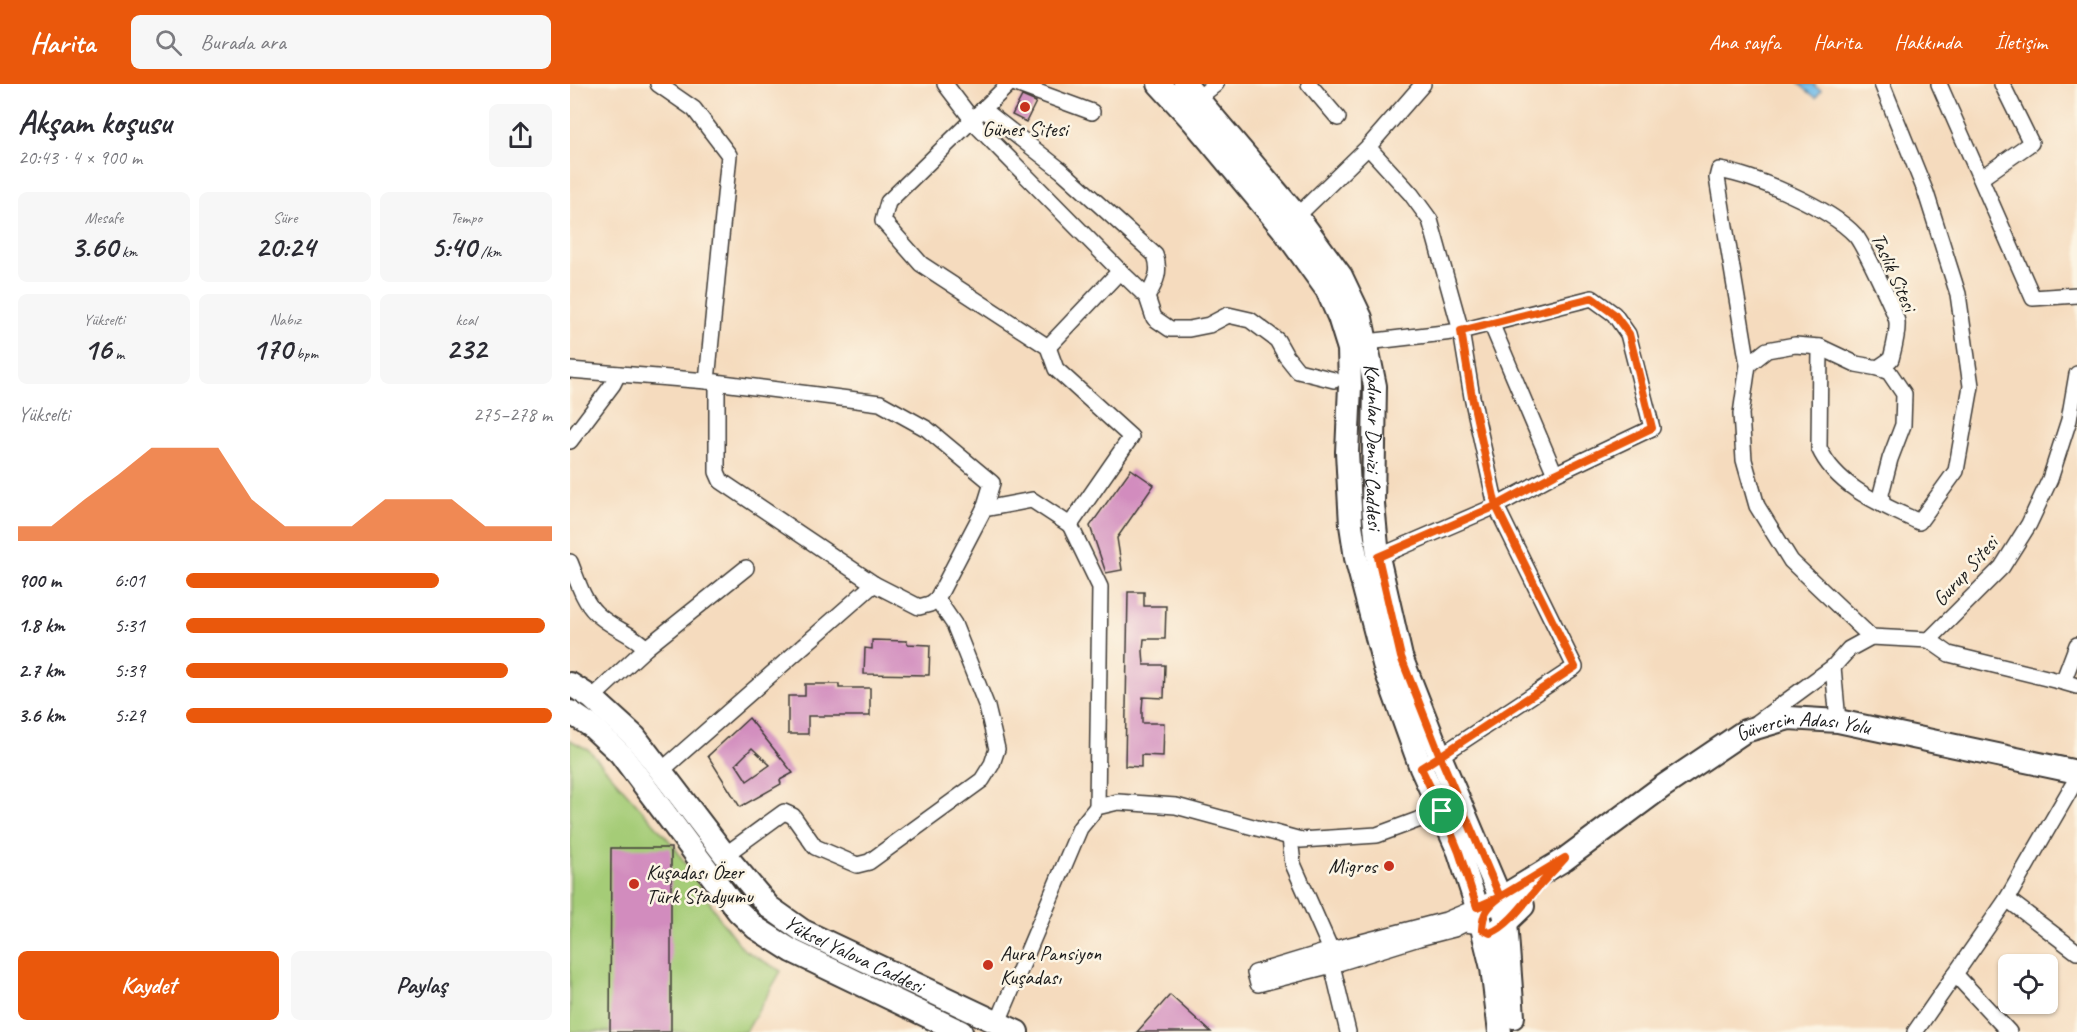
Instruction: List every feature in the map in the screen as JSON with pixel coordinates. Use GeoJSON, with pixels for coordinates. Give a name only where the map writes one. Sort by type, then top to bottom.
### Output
{"type":"FeatureCollection","features":[{"type":"Feature","properties":{"kind":"main road","name":"Kadınlar Denizi Caddesi"},"geometry":{"type":"LineString","coordinates":[[1159,84],[1341,276],[1361,318],[1376,386],[1373,504],[1378,557],[1401,657],[1431,762],[1442,811],[1459,852],[1477,907],[1492,968],[1500,1032]]}},
{"type":"Feature","properties":{"kind":"main road","name":"Kadınlar Denizi Caddesi"},"geometry":{"type":"LineString","coordinates":[[1200,89],[1290,223],[1327,290],[1339,317],[1349,349],[1347,452],[1351,525],[1356,558],[1385,668],[1500,897],[1506,921],[1509,962]]}},
{"type":"Feature","properties":{"kind":"main road","name":"Yüksel Yalova Caddesi"},"geometry":{"type":"LineString","coordinates":[[570,684],[592,698],[636,737],[725,855],[770,907],[803,931],[1003,1029]]}},
{"type":"Feature","properties":{"kind":"main road","name":"Yüksel Yalova Caddesi"},"geometry":{"type":"LineString","coordinates":[[570,712],[591,726],[620,753],[738,911],[756,928],[792,951],[961,1032]]}},
{"type":"Feature","properties":{"kind":"main road","name":"Güvercin Adası Yolu"},"geometry":{"type":"LineString","coordinates":[[1500,897],[1565,858],[1662,787],[1745,731],[1789,718],[1838,721],[2077,772]]}},
{"type":"Feature","properties":{"kind":"main road","name":"Güvercin Adası Yolu"},"geometry":{"type":"LineString","coordinates":[[1509,962],[1513,936],[1523,906],[1565,858]]}},
{"type":"Feature","properties":{"kind":"main road"},"geometry":{"type":"LineString","coordinates":[[1477,907],[1500,897]]}},
{"type":"Feature","properties":{"kind":"main road"},"geometry":{"type":"LineString","coordinates":[[1500,897],[1489,905],[1483,915],[1482,929],[1490,933],[1500,930],[1506,921],[1523,906]]}},
{"type":"Feature","properties":{"kind":"main road"},"geometry":{"type":"LineString","coordinates":[[1509,962],[1515,1032]]}},
{"type":"Feature","properties":{"kind":"street"},"geometry":{"type":"LineString","coordinates":[[570,370],[712,381],[880,403],[927,429],[992,483],[984,509],[937,599],[919,607],[874,584],[721,481],[717,472],[712,381],[729,155],[694,109],[658,84]]}},
{"type":"Feature","properties":{"kind":"street"},"geometry":{"type":"LineString","coordinates":[[945,84],[978,113],[1062,171],[1155,255],[1159,266],[1156,283],[1147,297]]}},
{"type":"Feature","properties":{"kind":"street"},"geometry":{"type":"LineString","coordinates":[[1009,84],[888,202],[883,221],[921,264],[1048,347],[1056,369],[1131,437],[1070,525]]}},
{"type":"Feature","properties":{"kind":"street"},"geometry":{"type":"LineString","coordinates":[[1016,84],[1092,112]]}},
{"type":"Feature","properties":{"kind":"street"},"geometry":{"type":"LineString","coordinates":[[1309,84],[1338,118]]}},
{"type":"Feature","properties":{"kind":"street"},"geometry":{"type":"LineString","coordinates":[[1290,223],[1368,147],[1423,84]]}},
{"type":"Feature","properties":{"kind":"street"},"geometry":{"type":"LineString","coordinates":[[1820,347],[1820,448],[1826,462],[1854,489],[1919,522],[1956,471],[1971,386],[1958,294],[1926,193],[1882,84]]}},
{"type":"Feature","properties":{"kind":"street"},"geometry":{"type":"LineString","coordinates":[[1939,84],[2033,298],[2077,295]]}},
{"type":"Feature","properties":{"kind":"street"},"geometry":{"type":"LineString","coordinates":[[1981,178],[2031,143],[2002,84]]}},
{"type":"Feature","properties":{"kind":"street"},"geometry":{"type":"LineString","coordinates":[[978,113],[977,126],[1147,297],[1154,318],[1170,329],[1189,329],[1209,325],[1228,315],[1250,320],[1277,340],[1298,371],[1334,380]]}},
{"type":"Feature","properties":{"kind":"street"},"geometry":{"type":"LineString","coordinates":[[1368,147],[1411,194],[1430,220],[1461,331],[1472,397],[1496,506],[1575,667],[1431,762]]}},
{"type":"Feature","properties":{"kind":"street","name":"Taslik Sitesi"},"geometry":{"type":"LineString","coordinates":[[1748,365],[1717,178],[1719,170],[1746,176],[1818,208],[1856,235],[1897,322],[1892,359],[1878,368]]}},
{"type":"Feature","properties":{"kind":"street"},"geometry":{"type":"LineString","coordinates":[[1048,347],[1120,271]]}},
{"type":"Feature","properties":{"kind":"street"},"geometry":{"type":"LineString","coordinates":[[1367,342],[1461,331],[1592,298],[1614,314],[1629,334],[1652,428],[1555,474],[1496,506],[1378,557]]}},
{"type":"Feature","properties":{"kind":"street"},"geometry":{"type":"LineString","coordinates":[[1491,323],[1555,474]]}},
{"type":"Feature","properties":{"kind":"street"},"geometry":{"type":"LineString","coordinates":[[1871,637],[1791,561],[1757,506],[1744,460],[1741,414],[1748,365],[1767,350],[1795,345],[1820,347],[1856,364],[1889,372],[1904,394],[1903,425],[1890,459],[1881,494],[1883,505]]}},
{"type":"Feature","properties":{"kind":"street"},"geometry":{"type":"LineString","coordinates":[[570,441],[618,374]]}},
{"type":"Feature","properties":{"kind":"street","name":"Gurup Sitesi"},"geometry":{"type":"LineString","coordinates":[[1929,640],[2002,567],[2029,524],[2050,479],[2069,420],[2077,374]]}},
{"type":"Feature","properties":{"kind":"street"},"geometry":{"type":"LineString","coordinates":[[984,509],[1032,500],[1070,525],[1100,587],[1097,807]]}},
{"type":"Feature","properties":{"kind":"street"},"geometry":{"type":"LineString","coordinates":[[570,562],[582,592],[596,613],[639,640],[646,648]]}},
{"type":"Feature","properties":{"kind":"street"},"geometry":{"type":"LineString","coordinates":[[592,698],[646,648],[746,568]]}},
{"type":"Feature","properties":{"kind":"street"},"geometry":{"type":"LineString","coordinates":[[662,771],[874,584]]}},
{"type":"Feature","properties":{"kind":"street"},"geometry":{"type":"LineString","coordinates":[[725,855],[780,814],[788,813],[794,816],[815,847],[857,865],[868,862],[982,780],[992,764],[997,749],[987,707],[954,624],[937,599]]}},
{"type":"Feature","properties":{"kind":"street"},"geometry":{"type":"LineString","coordinates":[[1745,731],[1833,667],[1849,649],[1871,637],[1929,640],[1949,654],[2070,684],[2077,645]]}},
{"type":"Feature","properties":{"kind":"street"},"geometry":{"type":"LineString","coordinates":[[1833,667],[1838,721]]}},
{"type":"Feature","properties":{"kind":"street"},"geometry":{"type":"LineString","coordinates":[[1914,1032],[2007,899],[2077,778]]}},
{"type":"Feature","properties":{"kind":"street"},"geometry":{"type":"LineString","coordinates":[[1003,1029],[1080,828],[1097,807],[1118,802],[1176,806],[1301,840],[1377,835],[1442,811]]}},
{"type":"Feature","properties":{"kind":"street"},"geometry":{"type":"LineString","coordinates":[[1290,838],[1293,864],[1331,950],[1332,965],[1348,1032]]}},
{"type":"Feature","properties":{"kind":"street"},"geometry":{"type":"LineString","coordinates":[[2007,899],[2077,952]]}},
{"type":"Feature","properties":{"kind":"street"},"geometry":{"type":"LineString","coordinates":[[1477,907],[1446,920],[1331,950],[1255,973],[1258,984],[1332,965],[1454,929],[1464,924],[1482,929]]}},
{"type":"Feature","properties":{"kind":"street"},"geometry":{"type":"LineString","coordinates":[[1955,974],[2009,1032]]}},
{"type":"Feature","properties":{"kind":"green space","name":"Kuşadası Özer Türk Stadyumu"},"geometry":{"type":"Polygon","coordinates":[[[570,740],[589,750],[674,846],[722,922],[744,950],[781,971],[746,1032],[570,1032],[570,740]]]}},
{"type":"Feature","properties":{"kind":"water"},"geometry":{"type":"Polygon","coordinates":[[[1799,84],[1815,84],[1815,87],[1821,90],[1816,98],[1799,84]]]}},
{"type":"Feature","properties":{"kind":"building","name":"Günes Sitesi"},"geometry":{"type":"Polygon","coordinates":[[[1022,96],[1036,102],[1026,122],[1012,115],[1022,96]]]}},
{"type":"Feature","properties":{"kind":"building"},"geometry":{"type":"Polygon","coordinates":[[[1131,469],[1154,485],[1117,538],[1122,570],[1106,573],[1090,526],[1131,469]]]}},
{"type":"Feature","properties":{"kind":"building"},"geometry":{"type":"Polygon","coordinates":[[[1128,592],[1144,592],[1144,606],[1166,606],[1165,639],[1144,639],[1143,651],[1144,665],[1165,665],[1164,698],[1143,697],[1142,709],[1142,723],[1164,723],[1163,756],[1141,755],[1141,767],[1125,766],[1128,592]]]}},
{"type":"Feature","properties":{"kind":"building"},"geometry":{"type":"Polygon","coordinates":[[[872,640],[907,641],[907,644],[930,645],[929,675],[864,674],[865,648],[872,649],[872,640]]]}},
{"type":"Feature","properties":{"kind":"building"},"geometry":{"type":"Polygon","coordinates":[[[805,684],[839,684],[839,688],[870,688],[870,716],[808,716],[808,734],[788,734],[788,696],[805,696],[805,684]]]}},
{"type":"Feature","properties":{"kind":"building"},"geometry":{"type":"Polygon","coordinates":[[[749,718],[793,773],[780,780],[781,784],[740,807],[708,756],[749,718]],[[752,748],[736,764],[747,781],[770,765],[752,748]]]}},
{"type":"Feature","properties":{"kind":"building"},"geometry":{"type":"Polygon","coordinates":[[[611,848],[671,848],[671,1032],[610,1032],[611,848]]]}},
{"type":"Feature","properties":{"kind":"building"},"geometry":{"type":"Polygon","coordinates":[[[1170,995],[1211,1032],[1137,1032],[1170,995]]]}},
{"type":"Feature","properties":{"kind":"place","name":"Günes Sitesi"},"geometry":{"type":"Point","coordinates":[1025,107]}},
{"type":"Feature","properties":{"kind":"place","name":"Migros"},"geometry":{"type":"Point","coordinates":[1389,866]}},
{"type":"Feature","properties":{"kind":"place","name":"Kuşadası Özer Türk Stadyumu"},"geometry":{"type":"Point","coordinates":[634,884]}},
{"type":"Feature","properties":{"kind":"place","name":"Aura Pansiyon Kuşadası"},"geometry":{"type":"Point","coordinates":[988,965]}},
{"type":"Feature","properties":{"kind":"route"},"geometry":{"type":"LineString","coordinates":[[1442,811],[1421,768],[1440,756],[1575,667],[1496,506],[1555,474],[1652,428],[1629,334],[1614,314],[1592,298],[1461,331],[1472,397],[1496,506],[1378,557],[1401,657],[1440,756],[1500,897],[1489,905],[1483,915],[1482,929],[1490,933],[1500,930],[1565,858],[1500,897],[1477,907],[1459,852],[1442,811]]}}]}
